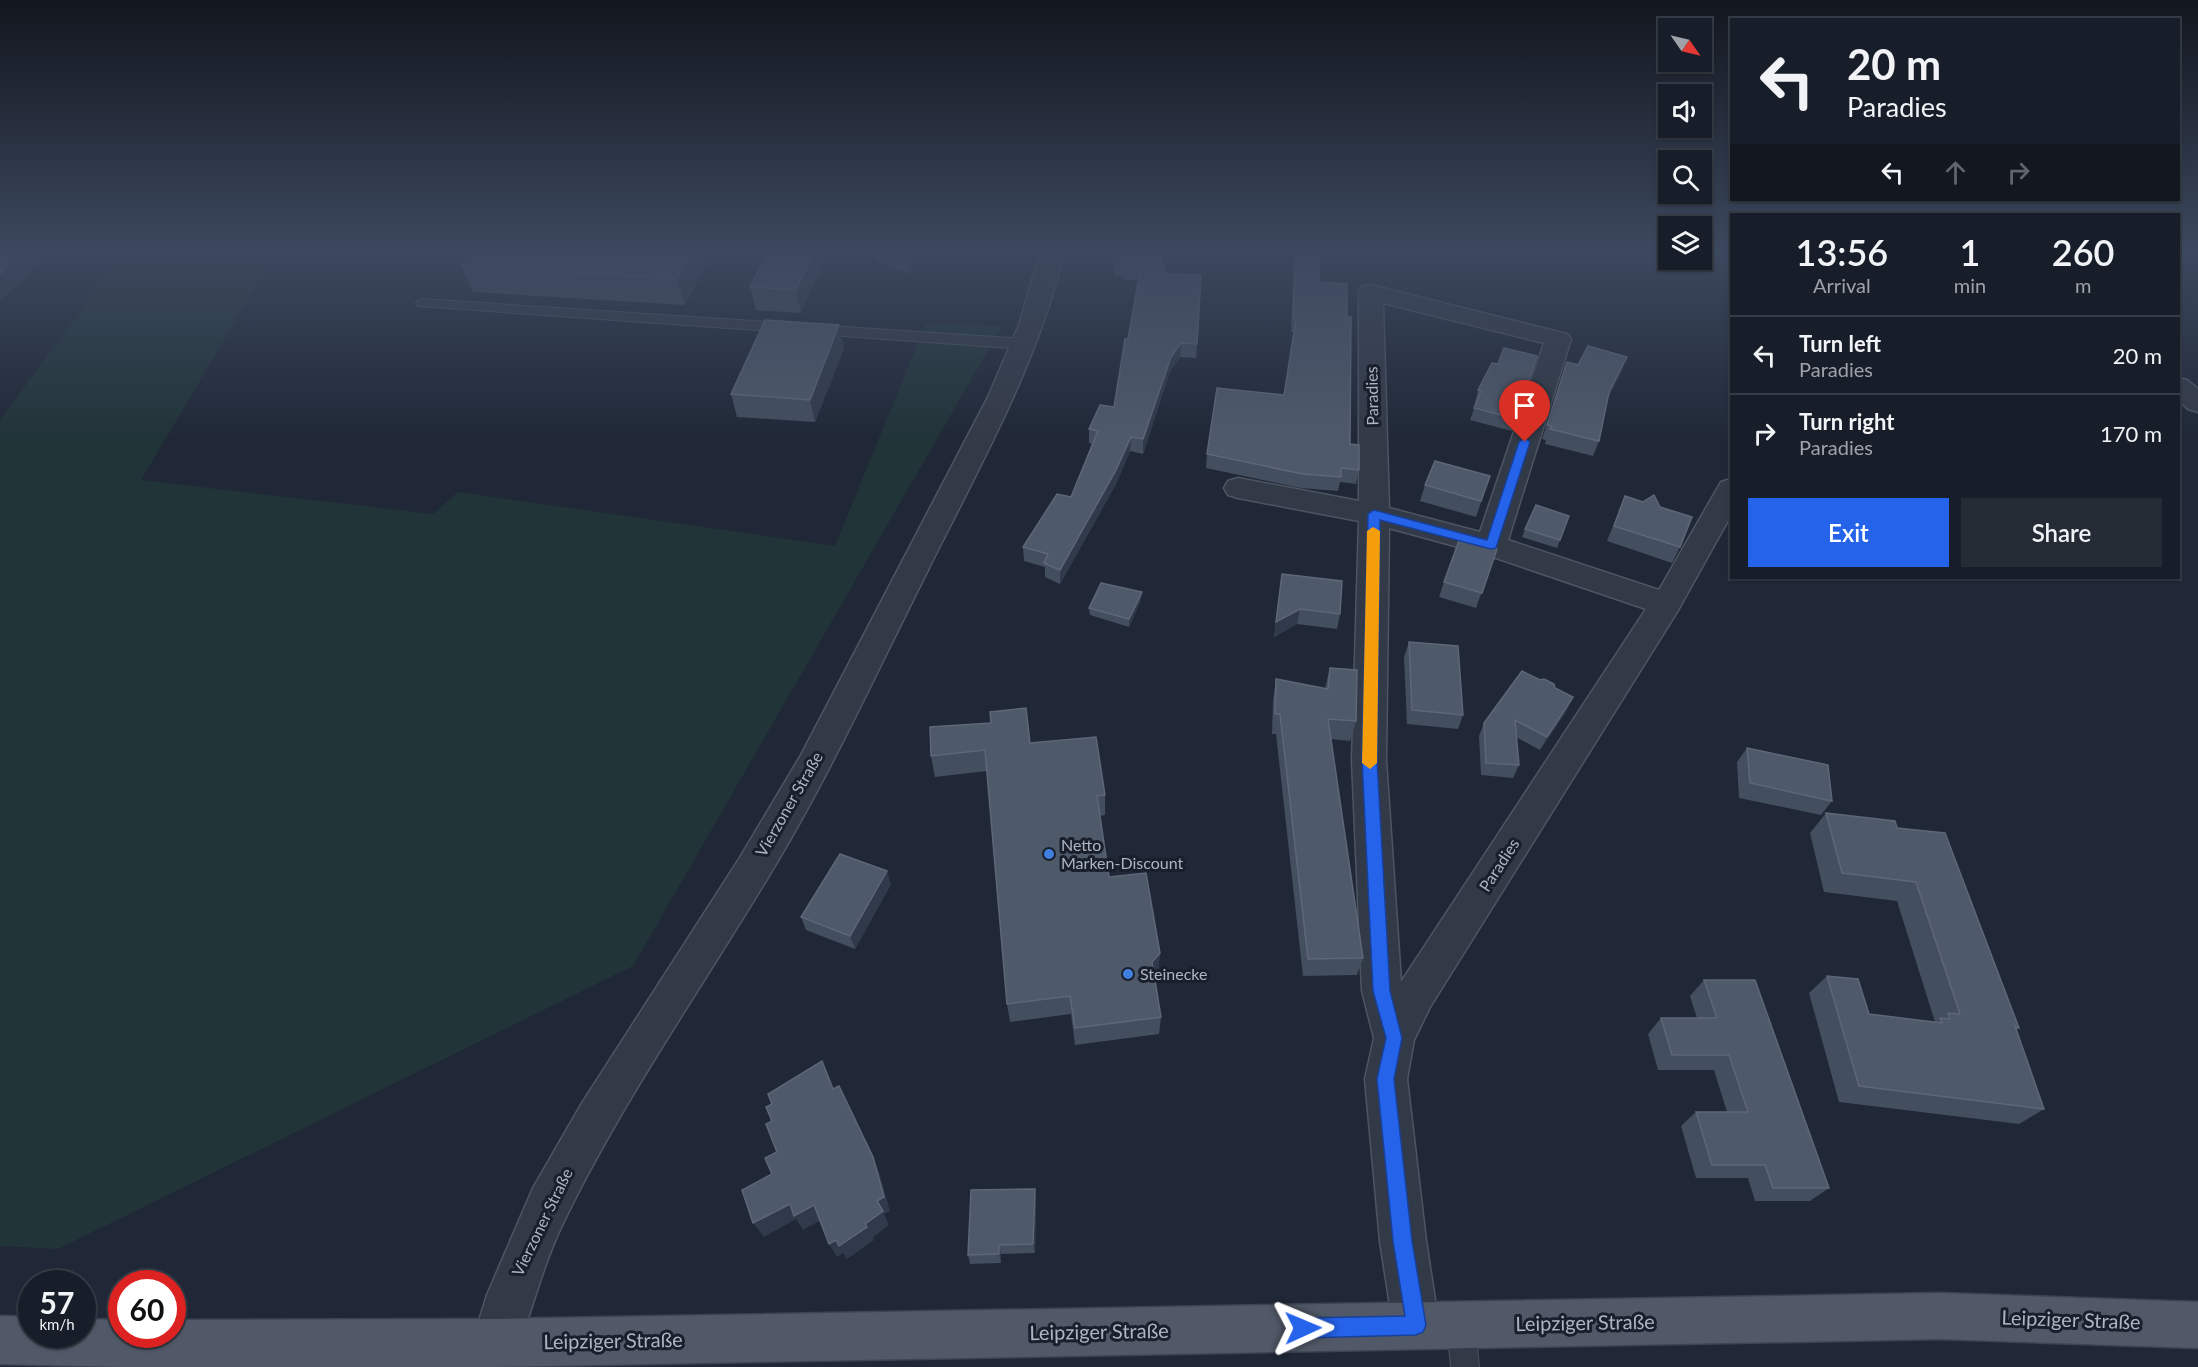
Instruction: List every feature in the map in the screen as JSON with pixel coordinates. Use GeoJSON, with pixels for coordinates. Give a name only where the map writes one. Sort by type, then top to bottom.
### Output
{"type":"FeatureCollection","features":[{"type":"Feature","properties":{"kind":"main road","name":"Leipziger Straße"},"geometry":{"type":"LineString","coordinates":[[0,1340],[149,1344],[382,1355],[496,1343],[641,1354],[1416,1325],[1463,1346],[1940,1316],[2052,1318],[2198,1325]]}},
{"type":"Feature","properties":{"kind":"street","name":"Vierzoner Straße"},"geometry":{"type":"LineString","coordinates":[[496,1343],[508,1295],[526,1248],[579,1147],[794,799],[989,421],[1025,344],[1036,313]]}},
{"type":"Feature","properties":{"kind":"street","name":"Paradies"},"geometry":{"type":"LineString","coordinates":[[1371,313],[1374,514],[1370,760],[1382,991],[1394,1038]]}},
{"type":"Feature","properties":{"kind":"street","name":"Paradies"},"geometry":{"type":"LineString","coordinates":[[1454,313],[1558,339],[1491,545]]}},
{"type":"Feature","properties":{"kind":"street"},"geometry":{"type":"LineString","coordinates":[[2180,388],[2198,403]]}},
{"type":"Feature","properties":{"kind":"street"},"geometry":{"type":"LineString","coordinates":[[1239,488],[1374,514],[1491,545],[1666,604]]}},
{"type":"Feature","properties":{"kind":"street","name":"Paradies"},"geometry":{"type":"LineString","coordinates":[[1416,1325],[1403,1241],[1386,1079],[1394,1038],[1416,994],[1666,604],[1730,491]]}},
{"type":"Feature","properties":{"kind":"lane"},"geometry":{"type":"LineString","coordinates":[[567,313],[1025,344]]}},
{"type":"Feature","properties":{"kind":"green space"},"geometry":{"type":"Polygon","coordinates":[[[79,313],[240,313],[141,480],[433,514],[458,492],[835,546],[926,323],[1002,326],[633,966],[58,1249],[0,1246],[0,420],[79,313]]]}},
{"type":"Feature","properties":{"kind":"building"},"geometry":{"type":"Polygon","coordinates":[[[1133,313],[1199,313],[1197,344],[1181,343],[1171,357],[1143,439],[1131,437],[1116,470],[1060,570],[1044,563],[1048,554],[1023,547],[1057,494],[1071,497],[1098,431],[1089,429],[1100,405],[1114,407],[1125,339],[1128,339],[1133,313]]]}},
{"type":"Feature","properties":{"kind":"building"},"geometry":{"type":"Polygon","coordinates":[[[1293,313],[1347,313],[1347,317],[1351,317],[1350,444],[1359,445],[1359,470],[1341,468],[1341,477],[1303,474],[1207,454],[1217,388],[1284,395],[1296,319],[1293,318],[1293,313]]]}},
{"type":"Feature","properties":{"kind":"building"},"geometry":{"type":"Polygon","coordinates":[[[765,320],[839,325],[810,400],[731,394],[765,320]]]}},
{"type":"Feature","properties":{"kind":"building"},"geometry":{"type":"Polygon","coordinates":[[[1588,346],[1627,357],[1609,392],[1599,441],[1550,429],[1552,426],[1547,425],[1567,362],[1578,365],[1588,346]]]}},
{"type":"Feature","properties":{"kind":"building"},"geometry":{"type":"Polygon","coordinates":[[[1504,348],[1537,356],[1516,419],[1474,408],[1481,391],[1478,390],[1492,363],[1498,364],[1504,348]]]}},
{"type":"Feature","properties":{"kind":"building"},"geometry":{"type":"Polygon","coordinates":[[[1435,461],[1490,476],[1481,501],[1425,485],[1435,461]]]}},
{"type":"Feature","properties":{"kind":"building"},"geometry":{"type":"Polygon","coordinates":[[[1654,495],[1660,507],[1692,517],[1680,547],[1614,526],[1625,496],[1643,502],[1654,495]]]}},
{"type":"Feature","properties":{"kind":"building"},"geometry":{"type":"Polygon","coordinates":[[[1536,505],[1569,516],[1560,540],[1525,529],[1536,505]]]}},
{"type":"Feature","properties":{"kind":"building"},"geometry":{"type":"Polygon","coordinates":[[[1460,538],[1497,549],[1482,593],[1444,582],[1460,538]]]}},
{"type":"Feature","properties":{"kind":"building"},"geometry":{"type":"Polygon","coordinates":[[[1282,574],[1342,581],[1340,614],[1300,609],[1276,622],[1282,574]]]}},
{"type":"Feature","properties":{"kind":"building"},"geometry":{"type":"Polygon","coordinates":[[[1101,583],[1142,592],[1129,619],[1089,608],[1101,583]]]}},
{"type":"Feature","properties":{"kind":"building"},"geometry":{"type":"Polygon","coordinates":[[[1409,642],[1458,646],[1463,715],[1412,710],[1409,642]]]}},
{"type":"Feature","properties":{"kind":"building"},"geometry":{"type":"Polygon","coordinates":[[[1330,668],[1357,670],[1356,721],[1328,719],[1363,958],[1308,959],[1280,714],[1275,714],[1276,679],[1328,689],[1330,668]]]}},
{"type":"Feature","properties":{"kind":"building"},"geometry":{"type":"Polygon","coordinates":[[[1522,671],[1554,684],[1555,688],[1573,697],[1547,737],[1515,720],[1519,765],[1486,763],[1484,723],[1522,671]]]}},
{"type":"Feature","properties":{"kind":"building","name":"Netto Marken-Discount"},"geometry":{"type":"Polygon","coordinates":[[[1026,708],[1030,743],[1096,737],[1105,795],[1097,796],[1109,877],[1146,873],[1160,953],[1152,962],[1161,1017],[1075,1028],[1070,996],[1007,1004],[985,750],[931,756],[930,727],[991,723],[990,712],[1026,708]]]}},
{"type":"Feature","properties":{"kind":"building"},"geometry":{"type":"Polygon","coordinates":[[[1747,748],[1828,765],[1832,801],[1750,783],[1747,748]]]}},
{"type":"Feature","properties":{"kind":"building"},"geometry":{"type":"Polygon","coordinates":[[[1826,813],[1895,821],[1897,828],[1945,833],[2019,1028],[2015,1026],[2044,1109],[1859,1086],[1827,976],[1858,979],[1869,1014],[1942,1023],[1940,1018],[1950,1019],[1948,1013],[1960,1014],[1916,882],[1842,873],[1826,813]]]}},
{"type":"Feature","properties":{"kind":"building"},"geometry":{"type":"Polygon","coordinates":[[[840,854],[887,871],[850,936],[801,917],[840,854]]]}},
{"type":"Feature","properties":{"kind":"building"},"geometry":{"type":"Polygon","coordinates":[[[1704,980],[1755,980],[1829,1188],[1773,1188],[1765,1165],[1712,1165],[1696,1112],[1748,1112],[1729,1055],[1672,1055],[1661,1018],[1717,1018],[1704,980]]]}},
{"type":"Feature","properties":{"kind":"building"},"geometry":{"type":"Polygon","coordinates":[[[822,1061],[833,1089],[839,1086],[873,1157],[884,1197],[877,1201],[883,1211],[865,1224],[867,1227],[839,1246],[836,1240],[829,1244],[814,1205],[794,1216],[790,1204],[753,1223],[742,1190],[772,1174],[765,1158],[777,1152],[766,1124],[772,1121],[766,1107],[772,1104],[768,1094],[822,1061]]]}},
{"type":"Feature","properties":{"kind":"building"},"geometry":{"type":"Polygon","coordinates":[[[1035,1189],[1033,1244],[999,1245],[999,1254],[968,1255],[971,1190],[1035,1189]]]}},
{"type":"Feature","properties":{"kind":"slow traffic"},"geometry":{"type":"LineString","coordinates":[[1370,763],[1373,531]]}},
{"type":"Feature","properties":{"kind":"place","name":"Netto Marken-Discount"},"geometry":{"type":"Point","coordinates":[1049,854]}},
{"type":"Feature","properties":{"kind":"place","name":"Steinecke"},"geometry":{"type":"Point","coordinates":[1128,974]}},
{"type":"Feature","properties":{"kind":"route"},"geometry":{"type":"LineString","coordinates":[[1303,1328],[1416,1325],[1403,1241],[1386,1079],[1394,1038],[1382,991],[1370,760],[1374,514],[1491,545],[1525,442]]}}]}
